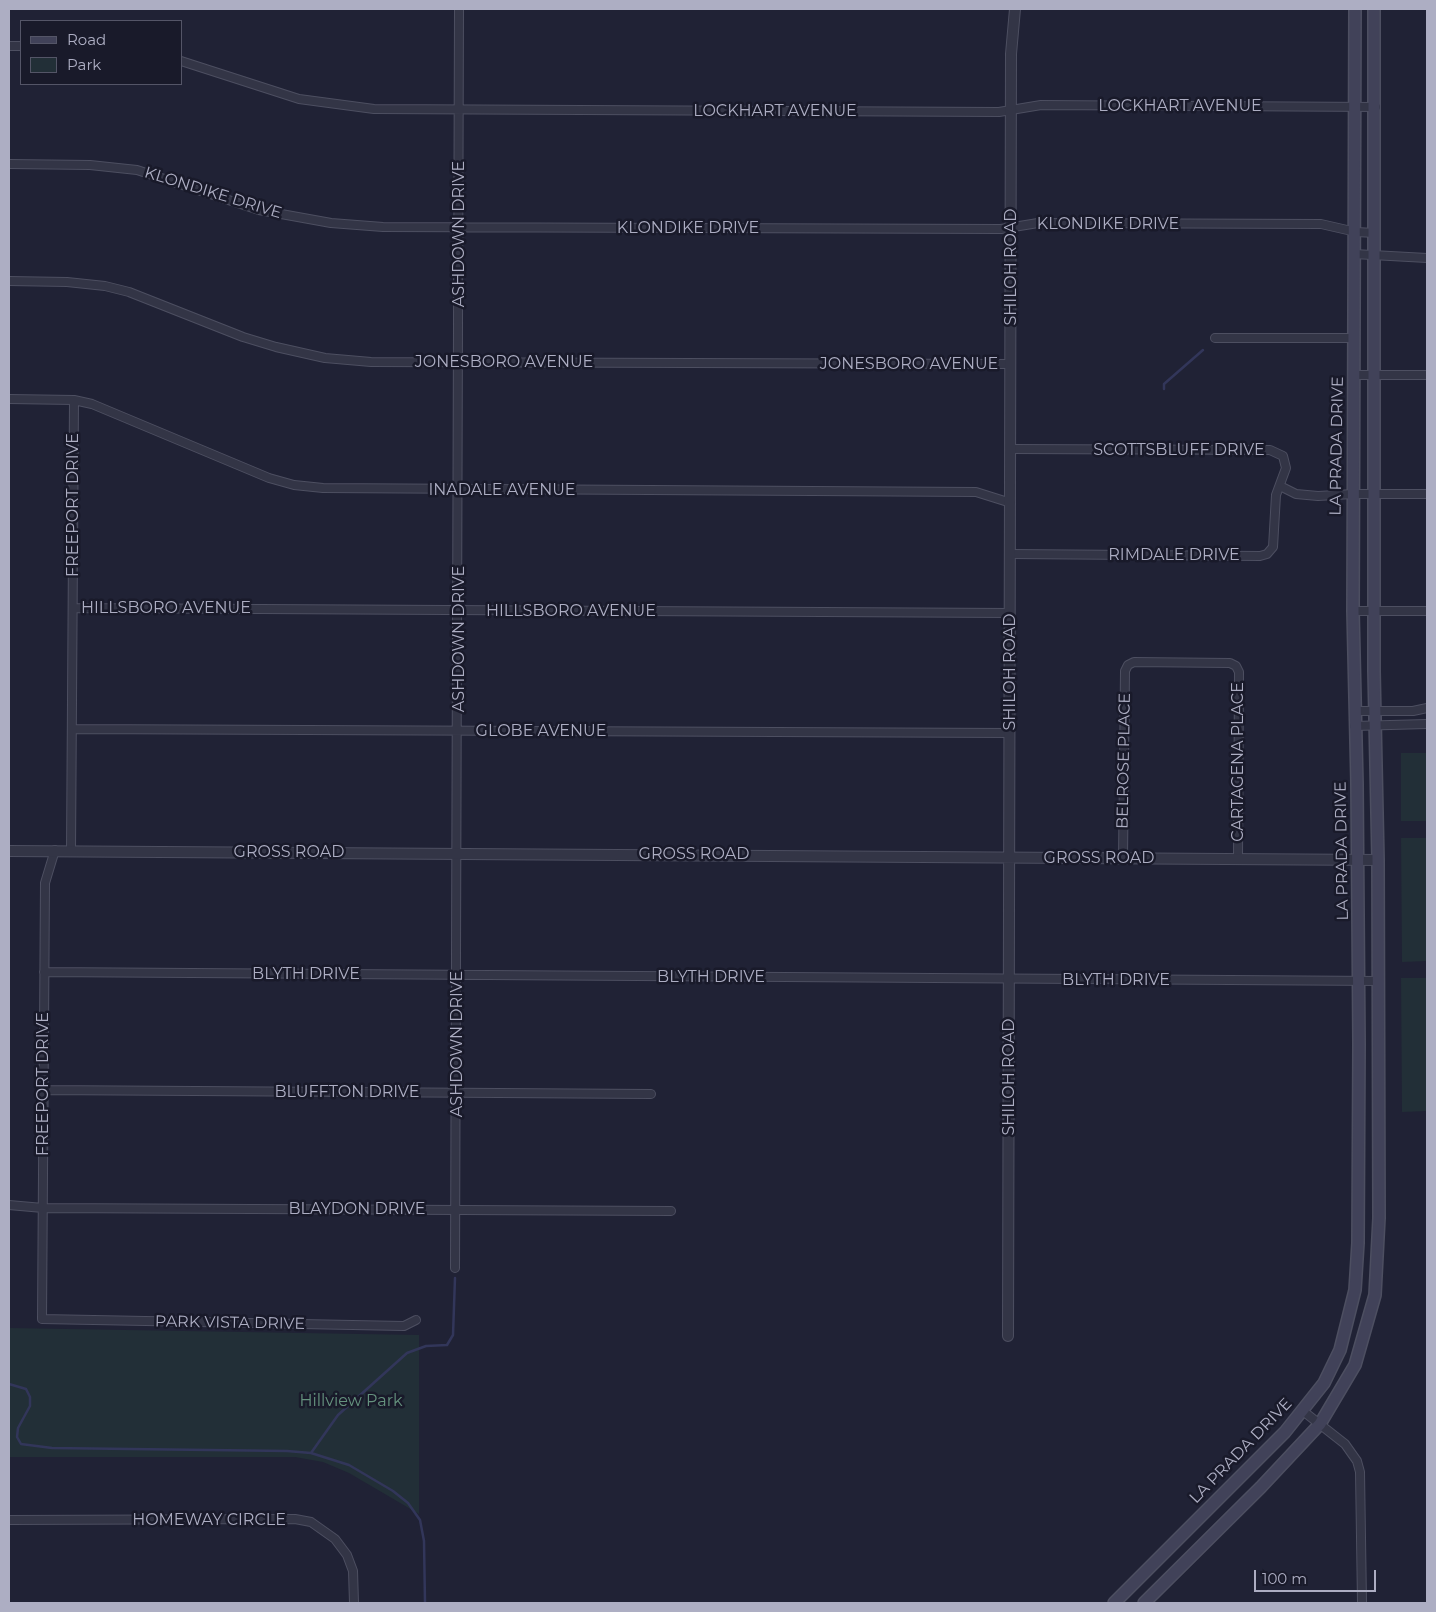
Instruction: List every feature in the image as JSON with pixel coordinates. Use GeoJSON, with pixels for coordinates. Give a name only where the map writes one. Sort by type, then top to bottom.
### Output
{"type":"FeatureCollection","features":[{"type":"Feature","properties":{"kind":"main road","name":"LA PRADA DRIVE"},"geometry":{"type":"LineString","coordinates":[[1114,1603],[1285,1432],[1303,1411],[1324,1383],[1340,1350],[1355,1290],[1358,1163],[1358,860],[1353,611],[1354,254],[1356,232],[1355,9]]}},
{"type":"Feature","properties":{"kind":"main road"},"geometry":{"type":"LineString","coordinates":[[1135,1582],[1147,1600],[1274,1474],[1320,1424],[1355,1365],[1375,1295],[1378,1163],[1378,860],[1374,611],[1376,107],[1374,9]]}},
{"type":"Feature","properties":{"kind":"main road"},"geometry":{"type":"LineString","coordinates":[[1358,1163],[1378,1163]]}},
{"type":"Feature","properties":{"kind":"main road"},"geometry":{"type":"LineString","coordinates":[[1355,1290],[1375,1295]]}},
{"type":"Feature","properties":{"kind":"street","name":"ASHDOWN DRIVE"},"geometry":{"type":"LineString","coordinates":[[455,1268],[458,853],[459,9]]}},
{"type":"Feature","properties":{"kind":"street","name":"SHILOH ROAD"},"geometry":{"type":"LineString","coordinates":[[1008,1336],[1011,110],[1012,30],[1016,9]]}},
{"type":"Feature","properties":{"kind":"street","name":"LOCKHART AVENUE"},"geometry":{"type":"LineString","coordinates":[[182,61],[299,99],[332,105],[374,109],[1011,110],[1041,105],[1376,107]]}},
{"type":"Feature","properties":{"kind":"street","name":"KLONDIKE DRIVE"},"geometry":{"type":"LineString","coordinates":[[9,164],[90,164],[137,170],[166,178],[234,204],[295,218],[383,227],[1001,229],[1038,223],[1321,224],[1356,232],[1374,233]]}},
{"type":"Feature","properties":{"kind":"street"},"geometry":{"type":"LineString","coordinates":[[1354,254],[1427,258]]}},
{"type":"Feature","properties":{"kind":"street","name":"JONESBORO AVENUE"},"geometry":{"type":"LineString","coordinates":[[9,281],[67,282],[121,290],[276,348],[325,358],[371,362],[1011,364]]}},
{"type":"Feature","properties":{"kind":"street"},"geometry":{"type":"LineString","coordinates":[[1215,338],[1354,338]]}},
{"type":"Feature","properties":{"kind":"street"},"geometry":{"type":"LineString","coordinates":[[1354,375],[1427,375]]}},
{"type":"Feature","properties":{"kind":"street","name":"INADALE AVENUE"},"geometry":{"type":"LineString","coordinates":[[9,399],[74,400],[92,404],[269,478],[294,485],[323,488],[459,490],[976,492],[1011,504]]}},
{"type":"Feature","properties":{"kind":"street","name":"FREEPORT DRIVE"},"geometry":{"type":"LineString","coordinates":[[71,850],[74,400]]}},
{"type":"Feature","properties":{"kind":"street","name":"SCOTTSBLUFF DRIVE"},"geometry":{"type":"LineString","coordinates":[[1011,449],[1270,450],[1277,452],[1285,462],[1284,478],[1280,486]]}},
{"type":"Feature","properties":{"kind":"street"},"geometry":{"type":"LineString","coordinates":[[1280,486],[1287,491],[1305,495],[1427,494]]}},
{"type":"Feature","properties":{"kind":"street","name":"RIMDALE DRIVE"},"geometry":{"type":"LineString","coordinates":[[1010,554],[1260,556],[1267,554],[1273,547],[1275,505],[1280,486]]}},
{"type":"Feature","properties":{"kind":"street","name":"HILLSBORO AVENUE"},"geometry":{"type":"LineString","coordinates":[[73,608],[1010,613]]}},
{"type":"Feature","properties":{"kind":"street"},"geometry":{"type":"LineString","coordinates":[[1353,611],[1427,611]]}},
{"type":"Feature","properties":{"kind":"street","name":"BELROSE PLACE"},"geometry":{"type":"LineString","coordinates":[[1123,858],[1125,671],[1128,665],[1134,662],[1230,663],[1236,666]]}},
{"type":"Feature","properties":{"kind":"street","name":"CARTAGENA PLACE"},"geometry":{"type":"LineString","coordinates":[[1236,666],[1239,672],[1238,859]]}},
{"type":"Feature","properties":{"kind":"street"},"geometry":{"type":"LineString","coordinates":[[1354,711],[1413,711],[1427,708]]}},
{"type":"Feature","properties":{"kind":"street"},"geometry":{"type":"LineString","coordinates":[[1354,726],[1427,724]]}},
{"type":"Feature","properties":{"kind":"street","name":"GLOBE AVENUE"},"geometry":{"type":"LineString","coordinates":[[72,729],[1010,733]]}},
{"type":"Feature","properties":{"kind":"street","name":"GROSS ROAD"},"geometry":{"type":"LineString","coordinates":[[9,850],[1378,860]]}},
{"type":"Feature","properties":{"kind":"street","name":"FREEPORT DRIVE"},"geometry":{"type":"LineString","coordinates":[[42,1319],[45,883],[55,850]]}},
{"type":"Feature","properties":{"kind":"street","name":"BLYTH DRIVE"},"geometry":{"type":"LineString","coordinates":[[44,972],[1378,981]]}},
{"type":"Feature","properties":{"kind":"street","name":"BLUFFTON DRIVE"},"geometry":{"type":"LineString","coordinates":[[44,1090],[651,1094]]}},
{"type":"Feature","properties":{"kind":"street","name":"BLAYDON DRIVE"},"geometry":{"type":"LineString","coordinates":[[9,1206],[43,1208],[671,1211]]}},
{"type":"Feature","properties":{"kind":"street","name":"PARK VISTA DRIVE"},"geometry":{"type":"LineString","coordinates":[[42,1319],[404,1326],[416,1320]]}},
{"type":"Feature","properties":{"kind":"street"},"geometry":{"type":"LineString","coordinates":[[1303,1411],[1351,1451],[1360,1472],[1362,1603]]}},
{"type":"Feature","properties":{"kind":"street","name":"HOMEWAY CIRCLE"},"geometry":{"type":"LineString","coordinates":[[9,1520],[295,1519],[311,1522],[335,1539],[347,1555],[353,1571],[354,1603]]}},
{"type":"Feature","properties":{"kind":"green space"},"geometry":{"type":"Polygon","coordinates":[[[1401,753],[1427,753],[1427,821],[1401,821],[1401,753]]]}},
{"type":"Feature","properties":{"kind":"green space"},"geometry":{"type":"Polygon","coordinates":[[[1401,838],[1427,838],[1427,961],[1402,962],[1401,838]]]}},
{"type":"Feature","properties":{"kind":"green space"},"geometry":{"type":"Polygon","coordinates":[[[1401,978],[1427,978],[1427,1111],[1402,1112],[1401,978]]]}},
{"type":"Feature","properties":{"kind":"green space","name":"Hillview Park"},"geometry":{"type":"Polygon","coordinates":[[[9,1328],[419,1335],[419,1514],[349,1473],[323,1462],[295,1457],[9,1457],[9,1328]]]}},
{"type":"Feature","properties":{"kind":"waterway"},"geometry":{"type":"LineString","coordinates":[[1164,389],[1164,384],[1203,350]]}},
{"type":"Feature","properties":{"kind":"waterway"},"geometry":{"type":"LineString","coordinates":[[311,1453],[338,1415],[407,1353],[426,1346],[447,1345],[453,1335],[455,1278]]}},
{"type":"Feature","properties":{"kind":"waterway"},"geometry":{"type":"LineString","coordinates":[[9,1384],[26,1389],[30,1397],[30,1406],[18,1428],[17,1437],[21,1444],[52,1448],[287,1451],[311,1453],[349,1465],[393,1491],[408,1503],[420,1520],[424,1541],[425,1603]]}}]}
